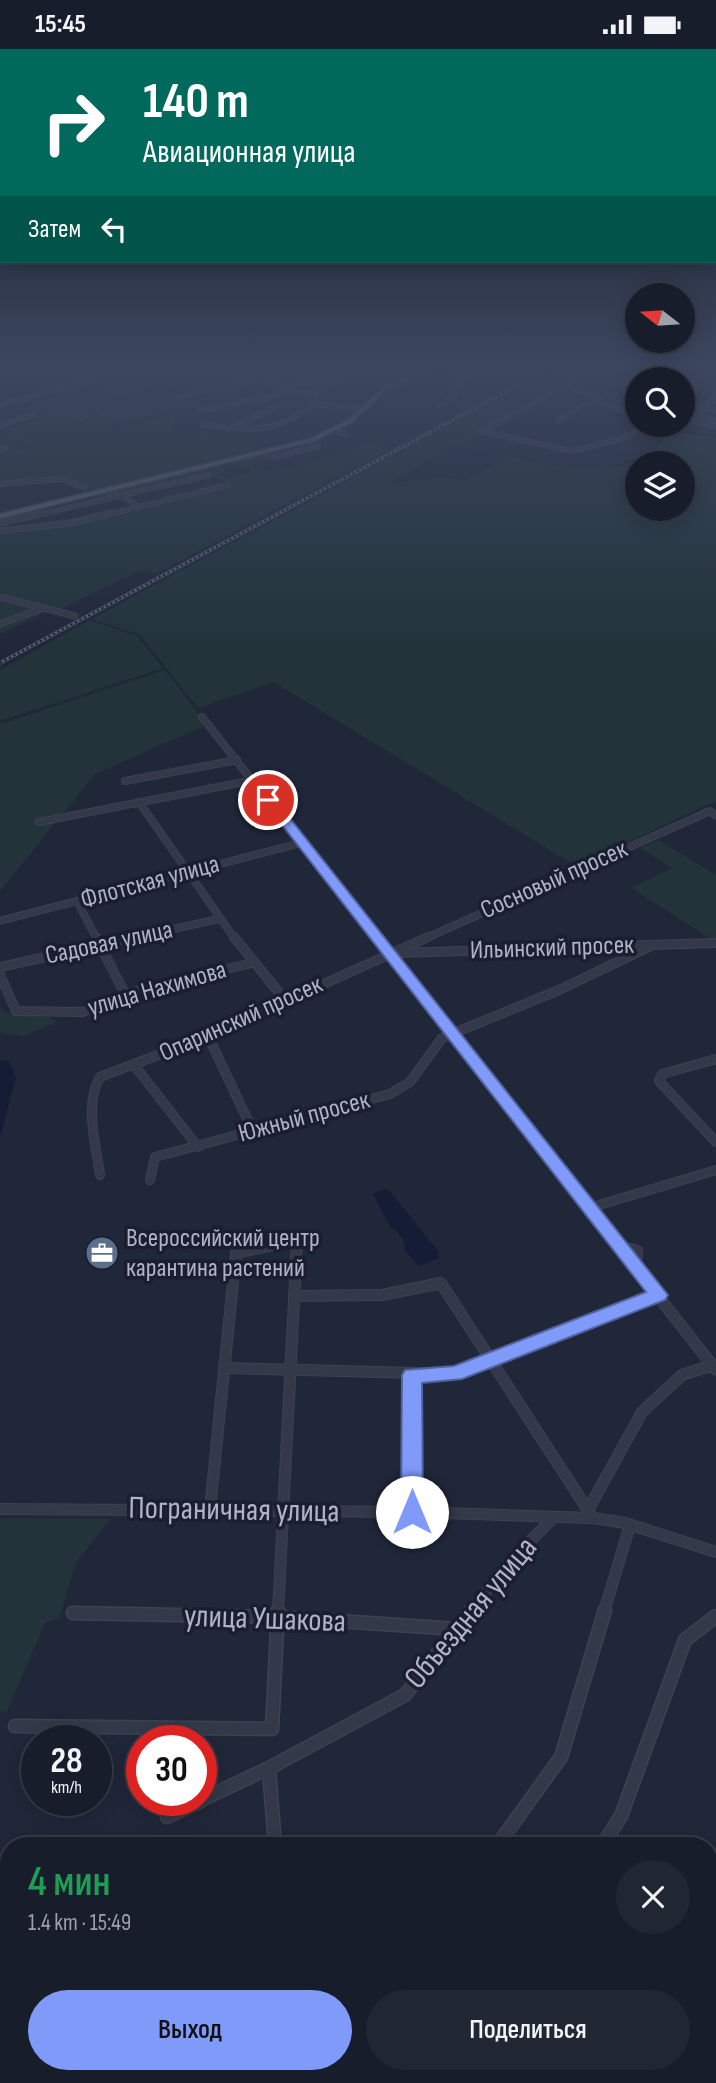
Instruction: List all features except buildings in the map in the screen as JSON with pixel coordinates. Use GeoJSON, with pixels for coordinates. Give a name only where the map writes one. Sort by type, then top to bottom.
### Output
{"type":"FeatureCollection","features":[{"type":"Feature","properties":{"kind":"main road"},"geometry":{"type":"LineString","coordinates":[[0,516],[235,459]]}},
{"type":"Feature","properties":{"kind":"street"},"geometry":{"type":"LineString","coordinates":[[0,523],[209,475]]}},
{"type":"Feature","properties":{"kind":"street"},"geometry":{"type":"LineString","coordinates":[[0,484],[63,479],[85,488]]}},
{"type":"Feature","properties":{"kind":"street"},"geometry":{"type":"LineString","coordinates":[[0,531],[70,523],[228,485]]}},
{"type":"Feature","properties":{"kind":"street"},"geometry":{"type":"LineString","coordinates":[[98,491],[120,495],[138,506]]}},
{"type":"Feature","properties":{"kind":"street"},"geometry":{"type":"LineString","coordinates":[[0,597],[75,616]]}},
{"type":"Feature","properties":{"kind":"street"},"geometry":{"type":"LineString","coordinates":[[0,624],[43,608]]}},
{"type":"Feature","properties":{"kind":"street"},"geometry":{"type":"LineString","coordinates":[[202,717],[454,1034],[714,1368],[681,1375],[642,1412],[590,1514]]}},
{"type":"Feature","properties":{"kind":"street"},"geometry":{"type":"LineString","coordinates":[[125,781],[237,760]]}},
{"type":"Feature","properties":{"kind":"street"},"geometry":{"type":"LineString","coordinates":[[38,822],[254,780]]}},
{"type":"Feature","properties":{"kind":"street"},"geometry":{"type":"LineString","coordinates":[[139,802],[219,919],[252,963],[285,1000]]}},
{"type":"Feature","properties":{"kind":"street","name":"Сосновый просек"},"geometry":{"type":"LineString","coordinates":[[390,953],[710,811],[716,816]]}},
{"type":"Feature","properties":{"kind":"street","name":"Флотская улица"},"geometry":{"type":"LineString","coordinates":[[0,921],[301,843]]}},
{"type":"Feature","properties":{"kind":"street"},"geometry":{"type":"LineString","coordinates":[[77,901],[125,995]]}},
{"type":"Feature","properties":{"kind":"street","name":"Садовая улица"},"geometry":{"type":"LineString","coordinates":[[0,967],[219,919]]}},
{"type":"Feature","properties":{"kind":"street","name":"Южный просек"},"geometry":{"type":"LineString","coordinates":[[150,1181],[155,1157],[390,1094],[410,1082],[442,1038],[559,990],[653,944]]}},
{"type":"Feature","properties":{"kind":"street","name":"Ильинский просек"},"geometry":{"type":"LineString","coordinates":[[390,953],[715,944]]}},
{"type":"Feature","properties":{"kind":"street","name":"Опаринский просек"},"geometry":{"type":"LineString","coordinates":[[100,1175],[95,1140],[94,1085],[100,1077],[208,1036],[390,953]]}},
{"type":"Feature","properties":{"kind":"street","name":"улица Нахимова"},"geometry":{"type":"LineString","coordinates":[[0,975],[16,1011],[83,1012],[125,995],[252,963]]}},
{"type":"Feature","properties":{"kind":"street"},"geometry":{"type":"LineString","coordinates":[[208,1036],[252,1129]]}},
{"type":"Feature","properties":{"kind":"street"},"geometry":{"type":"LineString","coordinates":[[716,1059],[662,1074],[659,1081],[716,1142]]}},
{"type":"Feature","properties":{"kind":"street"},"geometry":{"type":"LineString","coordinates":[[134,1065],[198,1147]]}},
{"type":"Feature","properties":{"kind":"street"},"geometry":{"type":"LineString","coordinates":[[589,1208],[716,1170]]}},
{"type":"Feature","properties":{"kind":"street"},"geometry":{"type":"LineString","coordinates":[[210,1509],[236,1253],[311,1237]]}},
{"type":"Feature","properties":{"kind":"street"},"geometry":{"type":"LineString","coordinates":[[15,1726],[272,1729],[286,1511],[297,1242]]}},
{"type":"Feature","properties":{"kind":"street"},"geometry":{"type":"LineString","coordinates":[[294,1296],[382,1295],[441,1283],[590,1514]]}},
{"type":"Feature","properties":{"kind":"street"},"geometry":{"type":"LineString","coordinates":[[224,1368],[412,1375],[455,1374],[658,1295]]}},
{"type":"Feature","properties":{"kind":"street"},"geometry":{"type":"LineString","coordinates":[[412,1375],[412,1512]]}},
{"type":"Feature","properties":{"kind":"street","name":"Пограничная улица"},"geometry":{"type":"LineString","coordinates":[[0,1509],[412,1512],[552,1518],[590,1514],[716,1552]]}},
{"type":"Feature","properties":{"kind":"street","name":"Объездная улица"},"geometry":{"type":"LineString","coordinates":[[217,1793],[405,1695],[507,1565],[552,1518]]}},
{"type":"Feature","properties":{"kind":"street"},"geometry":{"type":"LineString","coordinates":[[503,1837],[561,1757],[630,1525]]}},
{"type":"Feature","properties":{"kind":"street","name":"улица Ушакова"},"geometry":{"type":"LineString","coordinates":[[73,1613],[279,1617],[457,1629]]}},
{"type":"Feature","properties":{"kind":"street"},"geometry":{"type":"LineString","coordinates":[[608,1837],[621,1816],[685,1640],[716,1616]]}},
{"type":"Feature","properties":{"kind":"street"},"geometry":{"type":"LineString","coordinates":[[269,1768],[274,1837]]}},
{"type":"Feature","properties":{"kind":"shaded area"},"geometry":{"type":"Polygon","coordinates":[[[0,459],[226,459],[90,489],[65,478],[0,481],[0,459]]]}},
{"type":"Feature","properties":{"kind":"shaded area"},"geometry":{"type":"Polygon","coordinates":[[[244,459],[267,459],[252,466],[273,472],[323,459],[372,459],[156,574],[140,570],[59,610],[0,595],[0,531],[70,523],[228,484],[209,474],[129,492],[109,491],[218,465],[227,467],[227,470],[218,474],[228,478],[253,473],[227,463],[244,459]]]}},
{"type":"Feature","properties":{"kind":"shaded area"},"geometry":{"type":"Polygon","coordinates":[[[388,459],[430,459],[391,483],[441,478],[466,480],[503,459],[522,459],[579,469],[602,469],[625,465],[625,521],[695,521],[695,459],[716,459],[716,801],[576,866],[274,682],[198,708],[140,635],[92,619],[388,459]]]}},
{"type":"Feature","properties":{"kind":"shaded area"},"geometry":{"type":"Polygon","coordinates":[[[0,599],[48,611],[0,634],[0,599]]]}},
{"type":"Feature","properties":{"kind":"shaded area"},"geometry":{"type":"Polygon","coordinates":[[[90,620],[137,636],[163,668],[0,721],[0,670],[90,620]]]}},
{"type":"Feature","properties":{"kind":"shaded area"},"geometry":{"type":"Polygon","coordinates":[[[165,670],[207,725],[95,774],[0,891],[0,724],[165,670]]]}},
{"type":"Feature","properties":{"kind":"shaded area"},"geometry":{"type":"Polygon","coordinates":[[[658,840],[716,875],[716,942],[631,888],[672,868],[640,848],[658,840]]]}},
{"type":"Feature","properties":{"kind":"shaded area"},"geometry":{"type":"Polygon","coordinates":[[[0,1004],[4,1012],[49,1017],[57,1022],[24,1036],[0,1033],[0,1004]]]}},
{"type":"Feature","properties":{"kind":"shaded area"},"geometry":{"type":"Polygon","coordinates":[[[0,1518],[110,1519],[76,1563],[59,1618],[45,1623],[6,1713],[0,1711],[0,1518]]]}},
{"type":"Feature","properties":{"kind":"water"},"geometry":{"type":"Polygon","coordinates":[[[0,1060],[10,1062],[16,1078],[0,1137],[0,1060]]]}},
{"type":"Feature","properties":{"kind":"water"},"geometry":{"type":"Polygon","coordinates":[[[389,1190],[438,1251],[439,1258],[419,1266],[404,1249],[405,1243],[396,1230],[391,1228],[373,1194],[389,1190]]]}},
{"type":"Feature","properties":{"kind":"waterway"},"geometry":{"type":"LineString","coordinates":[[624,463],[638,459]]}},
{"type":"Feature","properties":{"kind":"railway"},"geometry":{"type":"LineString","coordinates":[[0,663],[380,459]]}},
{"type":"Feature","properties":{"kind":"place","name":"Всероссийский центр карантина растений"},"geometry":{"type":"Point","coordinates":[102,1253]}},
{"type":"Feature","properties":{"kind":"route"},"geometry":{"type":"LineString","coordinates":[[268,800],[658,1295],[455,1374],[412,1375],[412,1512]]}}]}
